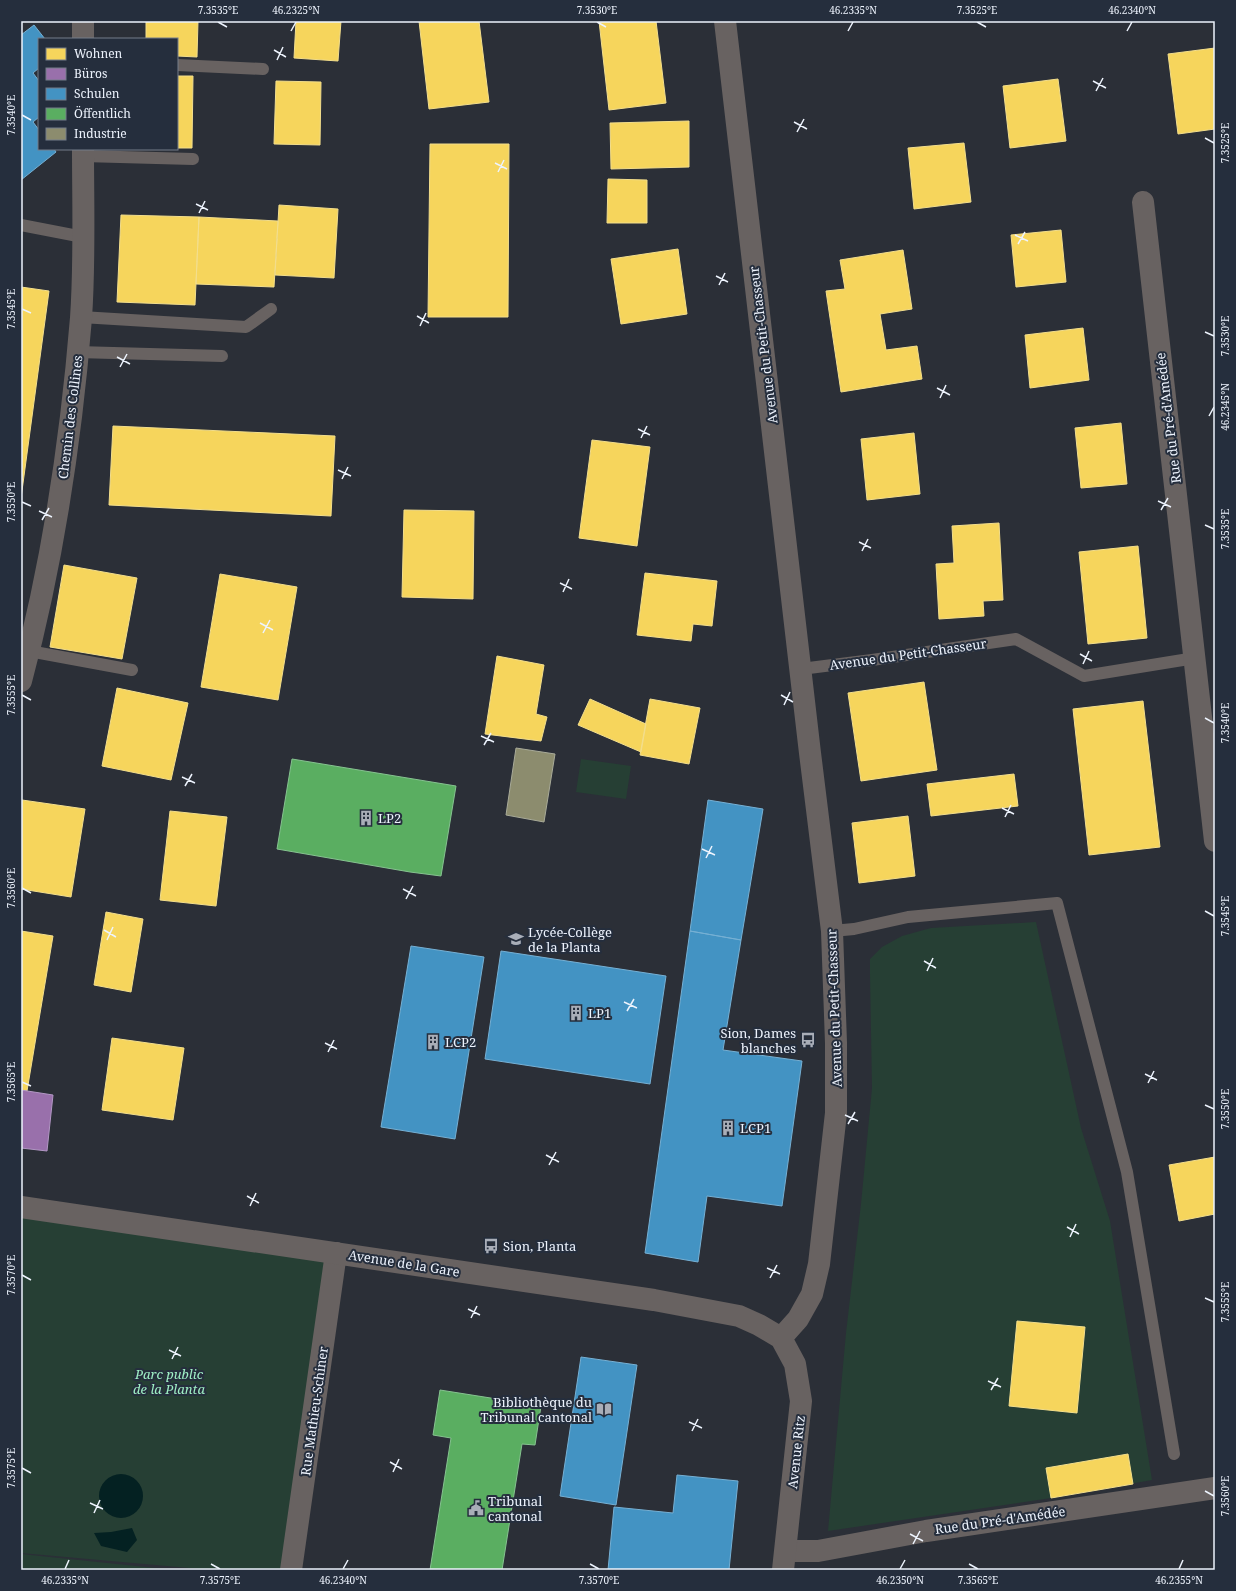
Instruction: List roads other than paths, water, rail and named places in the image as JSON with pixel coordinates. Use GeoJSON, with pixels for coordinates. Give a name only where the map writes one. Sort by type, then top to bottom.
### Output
{"type":"FeatureCollection","features":[{"type":"Feature","properties":{"kind":"street"},"geometry":{"type":"LineString","coordinates":[[83,21],[83,38]]}},
{"type":"Feature","properties":{"kind":"street","name":"Avenue du Petit-Chasseur"},"geometry":{"type":"LineString","coordinates":[[725,21],[832,931],[836,1043],[836,1113],[819,1264],[812,1294],[798,1319],[781,1338]]}},
{"type":"Feature","properties":{"kind":"street","name":"Chemin des Collines"},"geometry":{"type":"LineString","coordinates":[[21,681],[29,651],[55,530],[73,407],[81,317],[83,153]]}},
{"type":"Feature","properties":{"kind":"street","name":"Rue du Pré-d'Amédée"},"geometry":{"type":"LineString","coordinates":[[1143,202],[1215,841]]}},
{"type":"Feature","properties":{"kind":"street","name":"Avenue de la Gare"},"geometry":{"type":"LineString","coordinates":[[23,1208],[654,1300],[740,1316],[781,1338]]}},
{"type":"Feature","properties":{"kind":"street","name":"Rue Mathieu-Schiner"},"geometry":{"type":"LineString","coordinates":[[291,1570],[336,1253]]}},
{"type":"Feature","properties":{"kind":"street","name":"Avenue Ritz"},"geometry":{"type":"LineString","coordinates":[[781,1338],[795,1364],[802,1401],[785,1560]]}},
{"type":"Feature","properties":{"kind":"street","name":"Rue du Pré-d'Amédée"},"geometry":{"type":"LineString","coordinates":[[785,1560],[818,1551],[926,1531],[1215,1488]]}},
{"type":"Feature","properties":{"kind":"lane"},"geometry":{"type":"LineString","coordinates":[[178,66],[263,69]]}},
{"type":"Feature","properties":{"kind":"lane"},"geometry":{"type":"LineString","coordinates":[[83,153],[193,159]]}},
{"type":"Feature","properties":{"kind":"lane"},"geometry":{"type":"LineString","coordinates":[[21,225],[83,236]]}},
{"type":"Feature","properties":{"kind":"lane"},"geometry":{"type":"LineString","coordinates":[[81,317],[246,327],[271,308]]}},
{"type":"Feature","properties":{"kind":"lane"},"geometry":{"type":"LineString","coordinates":[[77,352],[222,356]]}},
{"type":"Feature","properties":{"kind":"lane","name":"Avenue du Petit-Chasseur"},"geometry":{"type":"LineString","coordinates":[[801,669],[1016,640],[1084,676],[1195,658]]}},
{"type":"Feature","properties":{"kind":"lane"},"geometry":{"type":"LineString","coordinates":[[29,651],[132,670]]}},
{"type":"Feature","properties":{"kind":"lane"},"geometry":{"type":"LineString","coordinates":[[832,931],[854,929],[908,917],[1057,904],[1127,1172],[1174,1454]]}},
{"type":"Feature","properties":{"kind":"place","name":"LP2"},"geometry":{"type":"Point","coordinates":[366,818]}},
{"type":"Feature","properties":{"kind":"place","name":"Lycée-Collège de la Planta"},"geometry":{"type":"Point","coordinates":[516,939]}},
{"type":"Feature","properties":{"kind":"place","name":"LP1"},"geometry":{"type":"Point","coordinates":[576,1013]}},
{"type":"Feature","properties":{"kind":"place","name":"Sion, Dames blanches"},"geometry":{"type":"Point","coordinates":[808,1040]}},
{"type":"Feature","properties":{"kind":"place","name":"LCP2"},"geometry":{"type":"Point","coordinates":[433,1042]}},
{"type":"Feature","properties":{"kind":"place","name":"LCP1"},"geometry":{"type":"Point","coordinates":[728,1128]}},
{"type":"Feature","properties":{"kind":"place","name":"Sion, Planta"},"geometry":{"type":"Point","coordinates":[491,1246]}},
{"type":"Feature","properties":{"kind":"place","name":"Bibliothèque du Tribunal cantonal"},"geometry":{"type":"Point","coordinates":[604,1409]}},
{"type":"Feature","properties":{"kind":"place","name":"Tribunal cantonal"},"geometry":{"type":"Point","coordinates":[476,1508]}},
{"type":"Feature","properties":{"kind":"park label","name":"Parc public de la Planta"},"geometry":{"type":"Point","coordinates":[169,1382]}}]}
